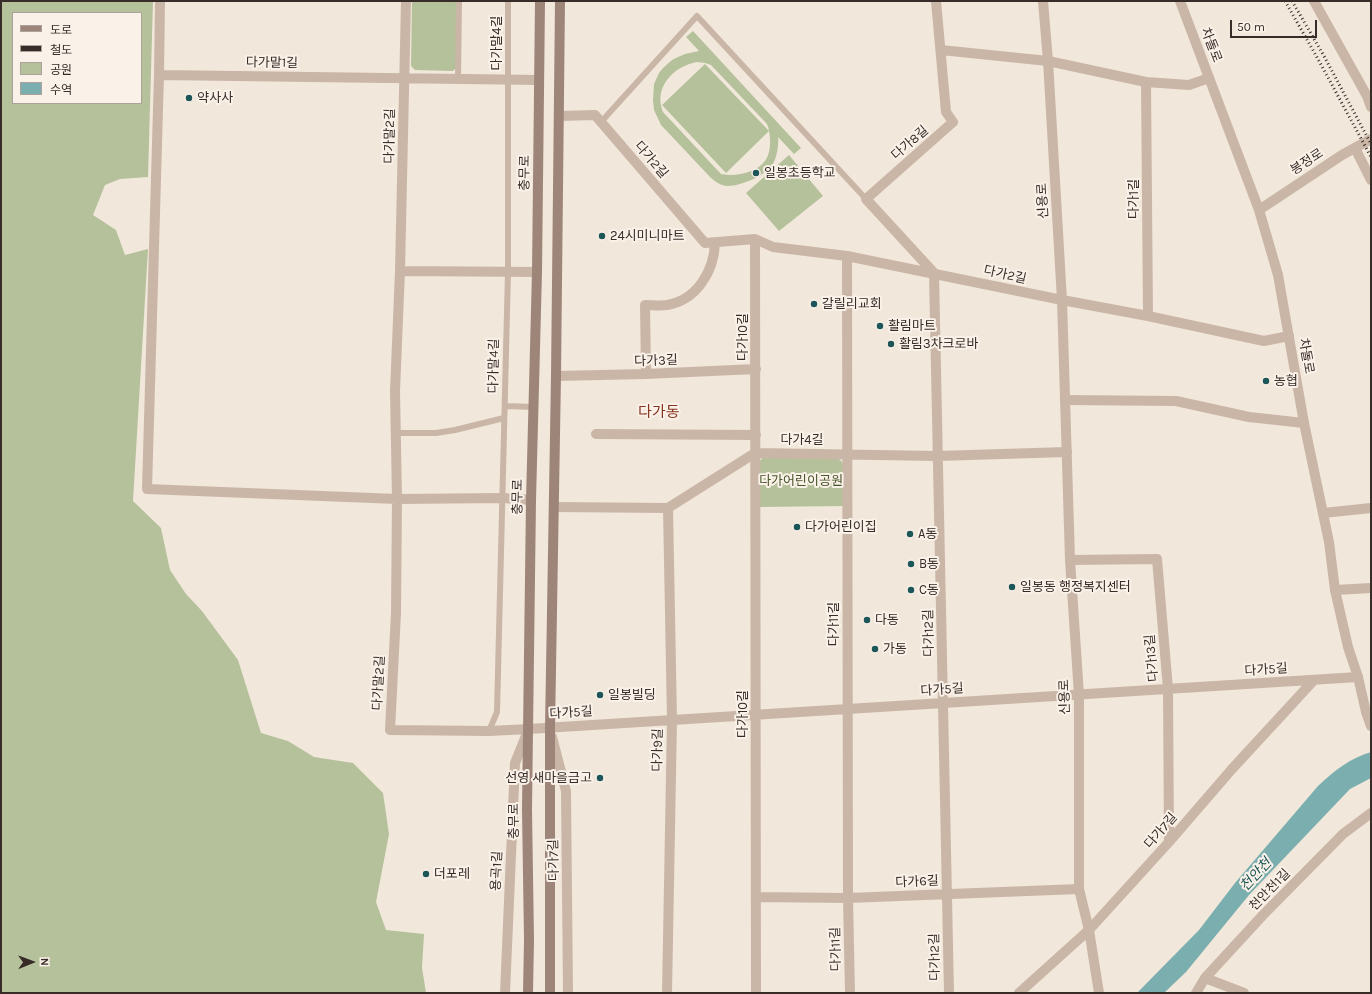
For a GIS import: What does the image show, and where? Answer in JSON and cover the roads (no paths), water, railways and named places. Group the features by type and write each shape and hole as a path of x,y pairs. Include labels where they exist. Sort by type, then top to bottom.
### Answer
{"main road":[{"name":"충무로","path":"528,993 529,940 527,809 531,500 537,272 540,1"},
{"path":"550,993 550,728 560,1"}],"street":[{"path":"160,1 147,489 397,499 503,498 531,500"},
{"name":"다가말2길","path":"406,1 400,271 395,391 397,499 396,613 390,730 489,731 529,729"},
{"name":"다가8길","path":"866,199 953,122 946,112 936,1"},
{"name":"신용로","path":"1043,1 1062,300 1070,560 1078,694 1079,889 1089,930 1099,993"},
{"name":"차돌로","path":"1180,1 1259,210 1278,275 1304,424 1329,542 1335,590 1348,647 1358,677 1371,726"},
{"path":"1314,1 1369,93 1371,107"},
{"path":"941,50 1048,61 1146,82 1190,85 1209,78"},
{"name":"다가말1길","path":"159,75 404,77 539,80"},
{"name":"다가1길","path":"1146,82 1148,316"},
{"name":"다가2길","path":"559,116 595,115 705,243 755,239 773,247 847,256 1148,316 1264,341 1289,336"},
{"name":"봉정로","path":"1259,210 1342,155 1371,139"},
{"path":"1355,148 1371,180"},
{"path":"866,199 934,273"},
{"name":"다가10길","path":"755,239 756,993"},
{"path":"646,374 645,305 667,305 685,299 706,278 714,255 715,243"},
{"name":"다가11길","path":"847,256 846,453 848,898 850,993"},
{"path":"400,271 537,272"},
{"name":"다가12길","path":"934,273 949,993"},
{"name":"다가3길","path":"556,376 756,369"},
{"path":"1065,400 1176,401 1249,417 1304,424"},
{"path":"596,434 756,435"},
{"name":"다가4길","path":"755,453 846,453 937,456 1067,452"},
{"path":"554,507 668,508 755,453"},
{"name":"다가9길","path":"667,993 672,720 668,508"},
{"path":"1323,513 1371,508"},
{"name":"다가13길","path":"1070,560 1157,559 1168,689 1169,842"},
{"path":"1335,590 1371,588"},
{"name":"다가5길","path":"529,729 1358,677"},
{"name":"다가7길","path":"1019,993 1089,930 1169,842 1232,769 1314,680"},
{"name":"다가7길","path":"550,728 566,791 568,993"},
{"name":"용곡1길","path":"505,993 515,762 529,729"},
{"name":"천안천1길","path":"1196,993 1205,978 1263,915 1343,834 1371,813"},
{"name":"다가6길","path":"756,897 848,898 1079,889"},
{"path":"1205,978 1244,993"}],"lane":[{"path":"458,79 459,1"},
{"name":"다가말4길","path":"489,731 497,712 503,498 508,272 508,1"},
{"path":"601,122 697,16 866,199"},
{"path":"505,406 534,407"},
{"path":"396,433 436,433 504,418"}],"water":[{"name":"천안천","path":"1371,752 1371,778 1350,789 1249,895 1186,972 1164,993 1137,993 1199,930 1235,883 1318,786 1343,766 1356,758"}],"railway":[{"path":"1285,1 1371,157"},
{"path":"1292,1 1324,56 1371,144"}],"place":[{"name":"약사사","path":"189,98"},
{"name":"일봉초등학교","path":"756,173"},
{"name":"24시미니마트","path":"602,236"},
{"name":"갈릴리교회","path":"814,304"},
{"name":"활림마트","path":"880,326"},
{"name":"활림3차크로바","path":"891,344"},
{"name":"농협","path":"1266,381"},
{"name":"다가어린이집","path":"797,527"},
{"name":"A동","path":"910,534"},
{"name":"B동","path":"911,564"},
{"name":"일봉동 행정복지센터","path":"1012,587"},
{"name":"C동","path":"911,590"},
{"name":"다동","path":"867,620"},
{"name":"가동","path":"875,649"},
{"name":"일봉빌딩","path":"600,695"},
{"name":"선영 새마을금고","path":"600,778"},
{"name":"더포레","path":"426,874"}],"district":[{"name":"다가동","path":"659,413"}],"park label":[{"name":"다가어린이공원","path":"801,481"}]}
